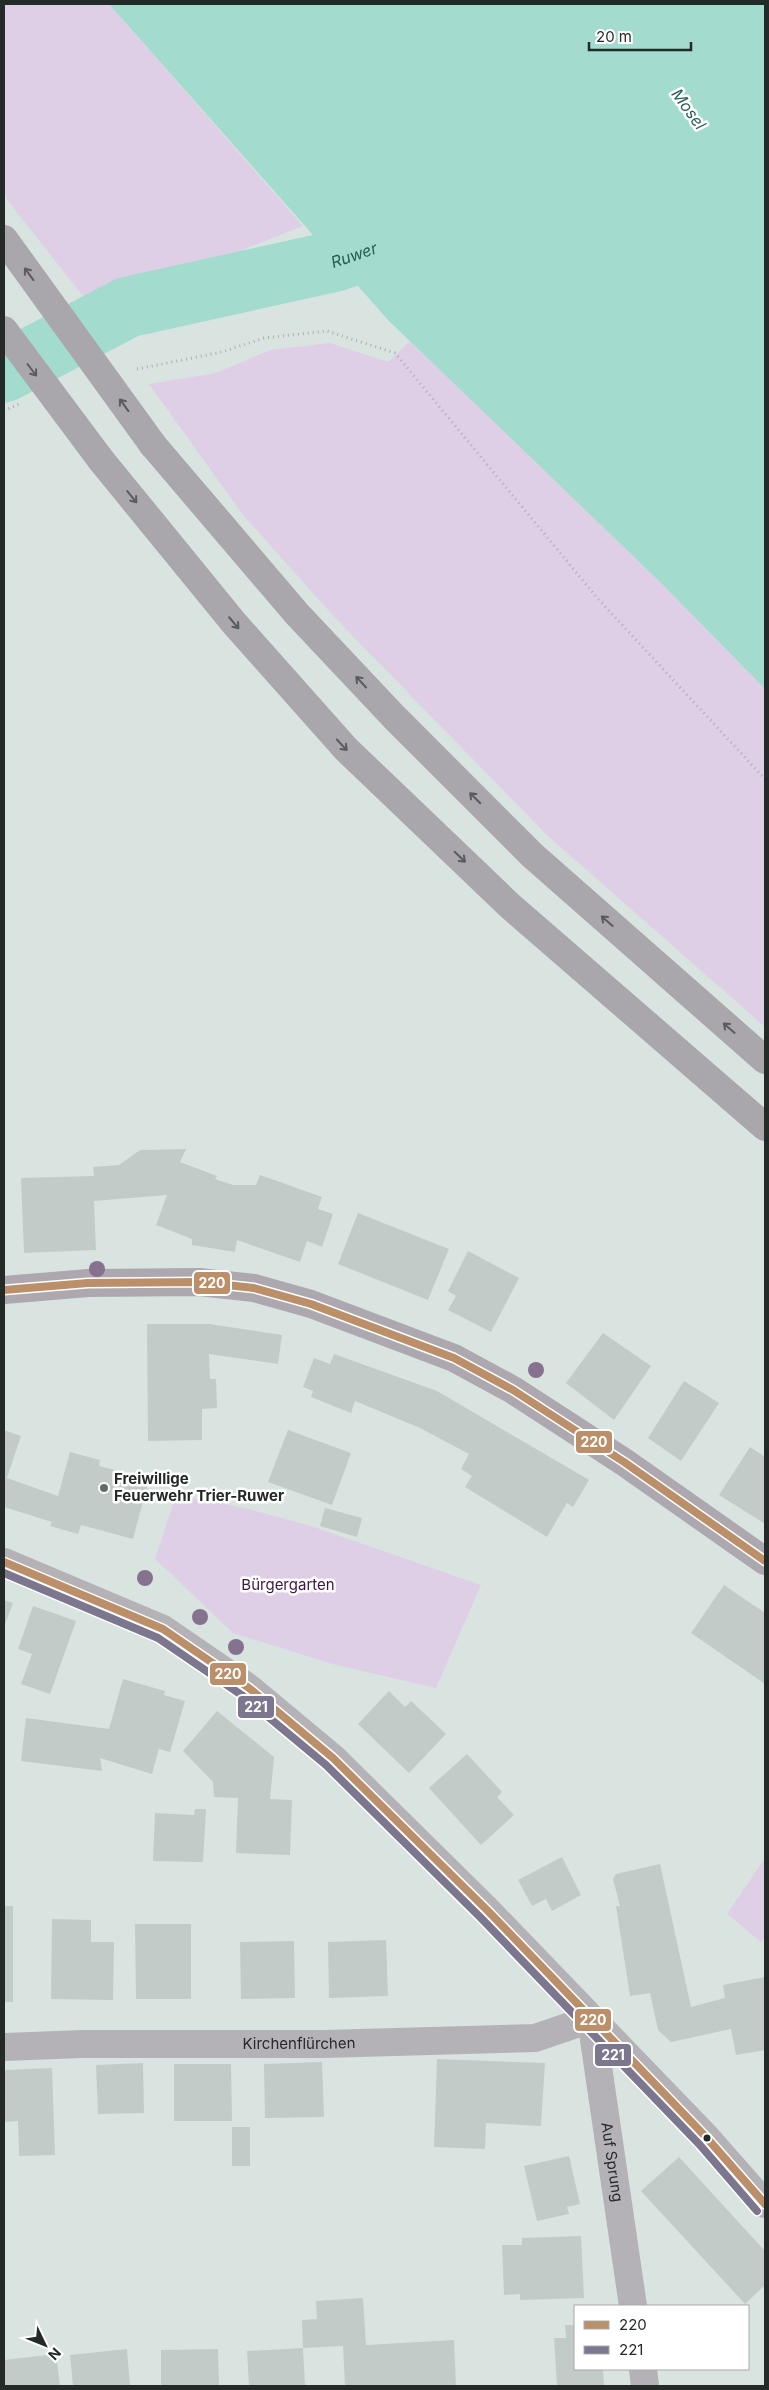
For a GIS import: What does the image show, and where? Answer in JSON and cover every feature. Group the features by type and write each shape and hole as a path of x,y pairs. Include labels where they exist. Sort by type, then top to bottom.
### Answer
{"highway":[{"path":"4,239 153,445 297,614 395,718 532,855 765,1060"},
{"path":"4,330 101,460 234,623 346,749 510,905 765,1127"}],"main road":[{"path":"4,1290 88,1283 199,1282 254,1288 321,1308 454,1358 513,1390 624,1462 765,1561"}],"street":[{"path":"4,1562 163,1629 249,1688 333,1758 480,1903 706,2136 765,2204"},
{"name":"Kirchenflürchen","path":"4,2047 84,2044 324,2044 535,2038 591,2019"},
{"name":"Auf Sprung","path":"591,2019 633,2305"},
{"path":"643,2370 645,2386"}],"path":[{"path":"136,369 222,352 264,338 327,331 395,353 599,600 765,778"},
{"path":"4,411 25,402"}],"green space":[{"path":"4,4 109,4 303,226 93,309 8,201 4,192"},
{"path":"410,341 660,582 765,689 765,1027 548,836 337,620 243,515 149,384 216,373 270,350 330,343 388,362"},
{"name":"Bürgergarten","path":"176,1495 245,1508 311,1526 481,1585 436,1688 332,1664 233,1633 155,1559"},
{"path":"765,1858 765,1937 761,1942 727,1914"}],"water":[{"name":"Mosel","path":"109,4 765,4 765,689 660,582 388,320"}],"building":[{"path":"186,1149 180,1162 217,1176 215,1179 233,1185 256,1185 260,1175 322,1197 318,1209 333,1214 322,1247 307,1241 300,1262 237,1240 235,1252 192,1245 192,1239 156,1225 167,1195 94,1201 96,1250 24,1253 21,1178 94,1176 93,1167 119,1165 140,1150"},
{"path":"358,1213 449,1249 428,1300 338,1264"},
{"path":"468,1251 519,1278 491,1332 448,1310 456,1296 448,1291"},
{"path":"147,1324 209,1324 282,1335 278,1364 209,1354 210,1379 216,1379 217,1408 202,1409 202,1440 148,1441"},
{"path":"603,1333 651,1366 614,1420 566,1383"},
{"path":"334,1354 437,1391 589,1480 573,1507 567,1503 547,1537 465,1487 472,1476 461,1469 469,1454 420,1428 355,1401 351,1413 311,1397 313,1391 303,1387 314,1358 330,1364"},
{"path":"684,1381 719,1403 681,1461 648,1438"},
{"name":"Freiwillige Feuerwehr Trier-Ruwer","path":"4,1430 21,1436 7,1478 58,1496 70,1452 100,1460 99,1466 149,1479 133,1539 81,1525 78,1534 50,1526 52,1522 4,1507"},
{"path":"288,1430 351,1453 332,1505 268,1482"},
{"path":"750,1447 765,1457 765,1524 719,1495"},
{"path":"325,1508 362,1518 357,1537 320,1526"},
{"path":"724,1585 765,1613 765,1684 691,1633"},
{"path":"4,1600 13,1603 4,1627"},
{"path":"33,1606 76,1621 50,1694 21,1684 32,1654 18,1649"},
{"path":"123,1679 165,1691 164,1695 185,1701 170,1752 159,1749 152,1774 100,1758 102,1771 21,1761 26,1718 109,1729"},
{"path":"389,1691 405,1707 411,1701 446,1734 409,1773 358,1724"},
{"path":"217,1711 274,1757 270,1799 292,1800 290,1855 236,1853 238,1798 214,1797 213,1782 183,1751"},
{"path":"467,1754 502,1792 497,1797 514,1815 481,1845 429,1788"},
{"path":"195,1809 206,1809 203,1862 153,1861 155,1813 194,1815"},
{"path":"562,1857 581,1895 552,1911 546,1899 532,1906 518,1880"},
{"path":"660,1864 691,2007 725,1998 723,1985 765,1977 765,2050 736,2055 731,2029 671,2042 658,2030 650,1993 630,1996 616,1906 620,1906 613,1879 616,1874"},
{"path":"4,1906 13,1906 13,2002 4,2002"},
{"path":"52,1919 91,1920 91,1942 114,1942 113,2000 51,1999"},
{"path":"135,1924 191,1924 191,1999 136,1999"},
{"path":"386,1940 388,1996 329,1998 328,1942"},
{"path":"294,1941 295,1998 241,1999 240,1942"},
{"path":"437,2059 545,2063 541,2126 486,2123 485,2149 434,2147"},
{"path":"322,2062 324,2117 265,2118 264,2064"},
{"path":"143,2063 144,2113 98,2114 96,2065"},
{"path":"174,2064 231,2064 232,2121 174,2121"},
{"path":"52,2068 55,2155 19,2156 18,2121 4,2122 4,2070"},
{"path":"232,2127 250,2127 250,2166 232,2166"},
{"path":"569,2156 580,2204 567,2207 569,2214 537,2221 524,2166"},
{"path":"679,2157 765,2251 765,2285 745,2304 641,2191"},
{"path":"581,2236 584,2298 520,2300 520,2294 504,2295 502,2245 522,2245 522,2238"},
{"path":"363,2298 366,2345 454,2340 456,2386 345,2386 343,2346 303,2348 302,2320 317,2319 316,2301"},
{"path":"565,2325 574,2325 574,2370 603,2370 604,2386 557,2386 554,2338 566,2338"},
{"path":"303,2348 305,2386 249,2386 247,2351"},
{"path":"127,2349 130,2386 73,2386 70,2355"},
{"path":"218,2349 219,2386 161,2386 161,2350"},
{"path":"56,2354 60,2386 4,2386 4,2360"}],"waterway":[{"name":"Ruwer","path":"4,372 128,307 336,261 415,234"}],"transit line":[{"name":"220","path":"4,1290 88,1283 199,1282 254,1288 311,1304 454,1358 513,1390 624,1462 765,1561"},
{"name":"220","path":"4,1562 163,1629 249,1688 333,1758 487,1910 706,2137 765,2204"},
{"name":"221","path":"4,1573 158,1638 243,1696 326,1765 480,1917 699,2144 757,2211"}],"place":[{"name":"Freiwillige Feuerwehr Trier-Ruwer","path":"104,1488"}]}
